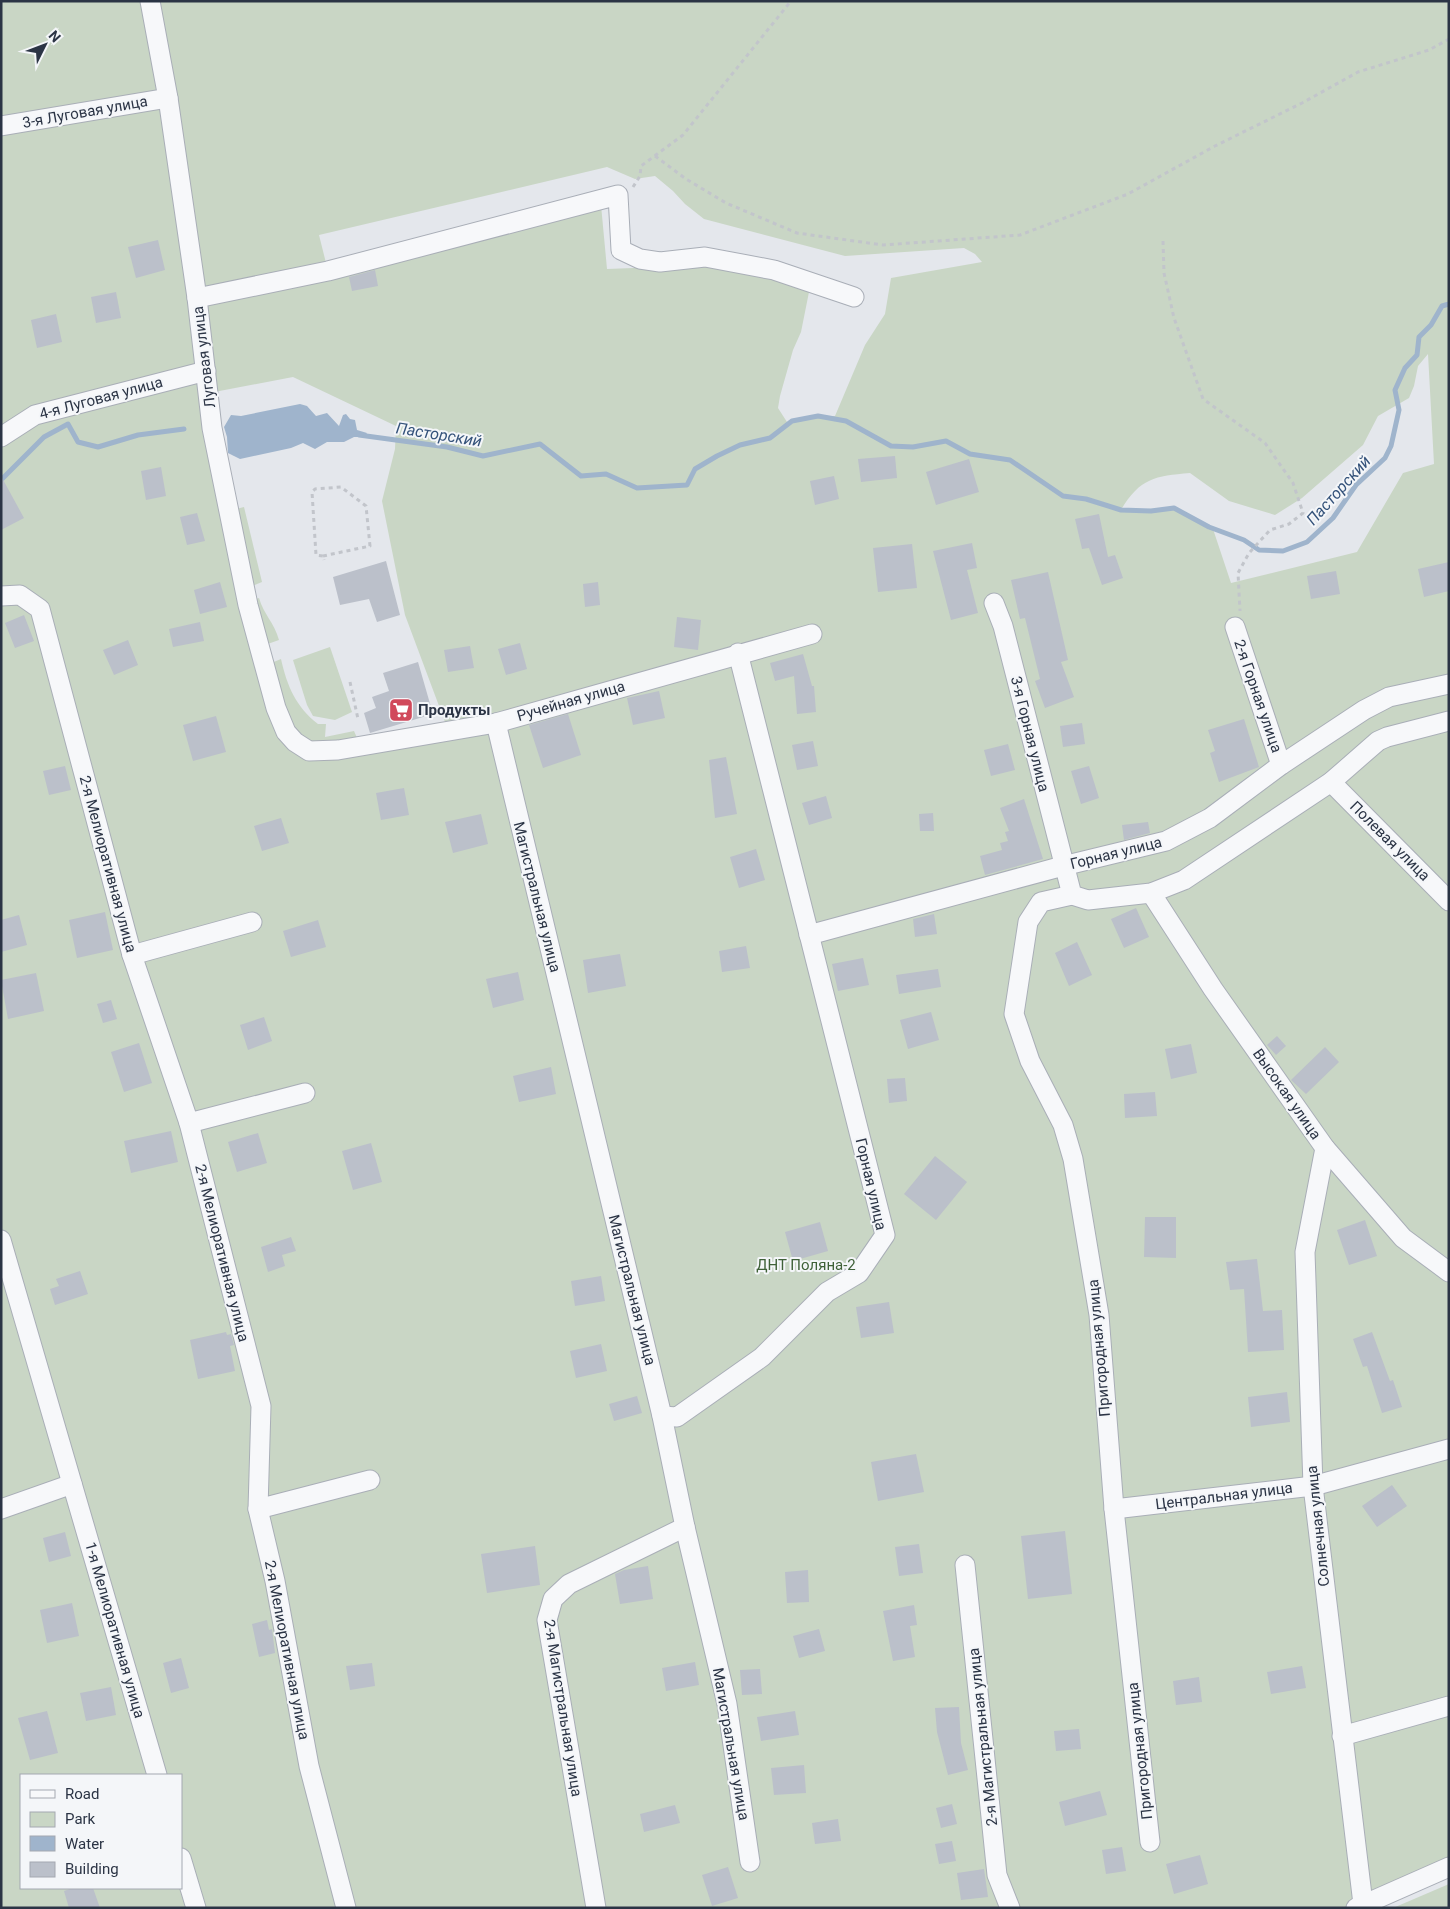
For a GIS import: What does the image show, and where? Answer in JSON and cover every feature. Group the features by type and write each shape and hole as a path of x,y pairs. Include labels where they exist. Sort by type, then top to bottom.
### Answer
{"street":[{"name":"Луговая улица","path":"150,1 168,98 198,298 212,428 246,594 276,708"},
{"name":"3-я Луговая улица","path":"1,126 168,98"},
{"path":"198,298 328,271 618,195 621,250 640,259 660,262 706,257 774,270 854,297"},
{"name":"4-я Луговая улица","path":"1,437 35,415 206,371"},
{"name":"2-я Мелиоративная улица","path":"1,596 20,595 40,608 132,955 189,1124 261,1406 258,1509 275,1581 309,1766 346,1908"},
{"name":"3-я Горная улица","path":"994,602 1003,626 1063,866 1072,895"},
{"name":"2-я Горная улица","path":"1235,627 1281,765"},
{"name":"Ручейная улица","path":"276,708 286,732 295,742 309,752 338,750 496,723 738,653 812,634"},
{"name":"Горная улица","path":"662,1416 677,1417 762,1357 827,1292 859,1273 885,1235 738,653"},
{"name":"Горная улица","path":"809,935 1063,866 1166,841 1210,818 1281,765 1364,710 1389,697 1449,684"},
{"path":"1072,895 1088,900 1151,893 1184,880 1331,782 1378,741 1387,736 1449,721"},
{"name":"Магистральная улица","path":"496,723 662,1416 685,1527 727,1704 750,1862"},
{"name":"Полевая улица","path":"1331,782 1449,901"},
{"name":"Высокая улица","path":"1151,893 1213,989 1325,1148 1403,1238 1449,1272"},
{"name":"Пригородная улица","path":"1072,895 1041,902 1028,922 1014,1014 1030,1061 1063,1125 1073,1159 1099,1315 1114,1509 1150,1842"},
{"path":"132,955 252,922"},
{"path":"189,1124 305,1093"},
{"name":"Солнечная улица","path":"1325,1148 1305,1252 1313,1486 1342,1736 1359,1906"},
{"name":"1-я Мелиоративная улица","path":"1,1240 157,1774"},
{"name":"Центральная улица","path":"1114,1509 1313,1486 1449,1449"},
{"path":"258,1509 370,1480"},
{"path":"1,1509 72,1484"},
{"name":"2-я Магистральная улица","path":"596,1908 547,1620 553,1599 569,1584 685,1527"},
{"name":"2-я Магистральная улица","path":"965,1565 998,1874 1010,1908"},
{"path":"1342,1736 1449,1706"},
{"path":"182,1861 196,1908"},
{"path":"1359,1906 1449,1868"}],"path":[{"path":"618,195 631,192 640,176 641,166 683,135 791,1"},
{"path":"655,156 686,179 726,203 798,232 883,245 1020,235 1128,194 1215,146 1302,103 1358,72 1430,50 1449,39"},
{"path":"1163,241 1164,273 1174,318 1203,399 1265,444 1293,483 1303,513 1289,524 1270,530 1249,554 1238,573 1241,618 1235,627"},
{"path":"341,487 366,506 370,546 324,558 316,555 312,492 315,489 341,487"},
{"path":"350,682 358,718"}],"green space":[{"name":"ДНТ Поляна-2","path":"1,1 1449,1 1449,1867 1358,1908 1,1908","holes":["607,167 635,179 655,176 704,219 845,256 964,248 975,254 982,262 891,278 885,314 865,345 835,416 818,416 787,422 778,408 780,396 793,350 801,332 810,287 712,265 607,269 601,205 328,271 319,235","1428,354 1434,464 1403,473 1357,552 1231,583 1213,529 1174,508 1121,510 1128,499 1142,485 1158,478 1190,473 1229,501 1275,515 1302,498 1363,445 1378,416 1409,398 1414,386 1418,366","293,377 396,426 395,449 382,501 405,615 448,730 361,747 354,731 325,737 326,724 318,724 298,703 286,678 281,659 264,666 259,647 279,640 259,598 246,602 243,590 262,582 244,507 228,511 209,393"]},
{"path":"330,647 352,712 335,720 313,716 307,705 293,660"},
{"path":"1449,1884 1449,1908 1393,1908"}],"water":[{"path":"300,404 307,406 316,416 327,413 339,426 343,415 346,414 350,419 355,420 357,430 367,433 364,437 354,437 344,442 327,442 315,449 303,443 291,448 240,459 228,453 224,427 231,415 241,416"}],"building":[{"path":"158,240 165,270 136,278 128,247"},
{"path":"375,270 378,286 352,291 349,277"},
{"path":"116,292 121,318 96,323 91,297"},
{"path":"56,314 62,342 37,348 31,320"},
{"path":"895,456 897,478 861,482 858,459"},
{"path":"969,459 979,492 936,505 926,472"},
{"path":"161,467 166,496 146,500 141,471"},
{"path":"1,476 24,518 1,530"},
{"path":"834,476 839,499 815,505 810,481"},
{"path":"197,513 205,541 187,545 180,517"},
{"path":"1099,514 1108,557 1115,555 1123,578 1102,585 1089,548 1082,549 1075,519"},
{"path":"972,543 977,568 967,570 978,613 951,620 933,551"},
{"path":"912,544 917,588 878,592 873,548"},
{"path":"386,561 400,615 377,622 369,599 340,605 333,577"},
{"path":"1449,562 1449,591 1424,597 1418,569"},
{"path":"1336,571 1340,594 1311,599 1307,576"},
{"path":"1048,572 1068,660 1061,662 1074,697 1045,708 1035,681 1040,679 1025,618 1020,619 1011,580"},
{"path":"220,582 227,607 200,614 194,590"},
{"path":"598,582 600,605 585,607 583,584"},
{"path":"24,615 34,641 15,648 5,623"},
{"path":"677,617 701,620 698,650 674,647"},
{"path":"200,622 204,641 173,647 169,629"},
{"path":"128,640 138,665 114,675 103,650"},
{"path":"520,643 527,669 506,675 498,649"},
{"path":"470,646 474,668 448,672 444,650"},
{"path":"803,654 812,686 814,686 816,712 797,714 794,676 775,681 770,663"},
{"name":"Продукты","path":"418,662 433,714 370,733 364,713 376,708 372,697 389,691 383,673"},
{"path":"659,691 665,718 633,725 627,698"},
{"path":"568,714 581,755 543,768 529,725"},
{"path":"216,716 226,752 193,761 183,725"},
{"path":"1244,719 1259,767 1219,782 1210,753 1215,751 1208,730"},
{"path":"1082,723 1085,744 1063,747 1060,726"},
{"path":"813,741 818,766 797,770 792,745"},
{"path":"1008,744 1015,770 991,776 984,750"},
{"path":"726,757 737,814 715,818 709,760"},
{"path":"65,766 71,790 49,795 43,771"},
{"path":"1089,766 1099,798 1081,804 1071,771"},
{"path":"404,788 409,815 381,820 376,793"},
{"path":"826,796 832,818 809,825 802,803"},
{"path":"1024,799 1043,859 985,875 980,856 1002,850 1000,843 1008,841 1005,832 1009,831 1000,808"},
{"path":"933,813 934,831 920,831 919,814"},
{"path":"481,814 488,844 453,853 445,822"},
{"path":"281,818 289,843 262,851 254,826"},
{"path":"1148,822 1150,833 1124,840 1122,825"},
{"path":"756,849 765,880 739,888 730,857"},
{"path":"1136,908 1149,937 1124,948 1111,919"},
{"path":"105,912 113,950 77,958 69,920"},
{"path":"934,914 937,934 915,937 913,919"},
{"path":"19,915 27,945 1,952 1,920"},
{"path":"318,920 326,947 291,957 283,931"},
{"path":"1077,942 1092,975 1069,986 1055,953"},
{"path":"746,946 750,968 722,972 719,951"},
{"path":"620,954 626,986 588,993 583,960"},
{"path":"863,958 869,985 838,991 832,964"},
{"path":"938,969 941,987 899,994 896,975"},
{"path":"518,972 524,1000 493,1008 486,979"},
{"path":"36,973 44,1011 8,1019 1,980"},
{"path":"111,1000 117,1019 103,1023 97,1004"},
{"path":"931,1012 939,1040 908,1049 900,1020"},
{"path":"264,1017 272,1041 248,1050 240,1025"},
{"path":"1277,1036 1286,1046 1276,1055 1267,1045"},
{"path":"139,1043 152,1083 124,1092 111,1052"},
{"path":"1191,1044 1197,1073 1171,1079 1165,1049"},
{"path":"1325,1047 1339,1062 1306,1094 1291,1080"},
{"path":"551,1067 556,1094 519,1102 513,1076"},
{"path":"905,1078 907,1101 889,1103 887,1079"},
{"path":"1155,1092 1157,1116 1125,1118 1124,1094"},
{"path":"171,1131 178,1162 131,1173 124,1141"},
{"path":"258,1133 267,1163 237,1172 228,1142"},
{"path":"371,1143 382,1182 353,1190 342,1151"},
{"path":"935,1156 967,1182 936,1220 904,1194"},
{"path":"1145,1217 1176,1217 1176,1258 1144,1257"},
{"path":"1365,1220 1377,1256 1349,1265 1337,1230"},
{"path":"820,1222 828,1251 793,1261 785,1232"},
{"path":"291,1237 296,1251 282,1255 285,1266 268,1272 261,1247"},
{"path":"1257,1259 1263,1311 1282,1310 1284,1350 1248,1352 1244,1289 1230,1290 1226,1262"},
{"path":"80,1271 88,1294 55,1305 50,1289 59,1286 56,1279"},
{"path":"601,1276 605,1301 575,1306 571,1281"},
{"path":"889,1302 894,1333 861,1338 856,1307"},
{"path":"226,1332 227,1335 231,1334 234,1345 230,1346 235,1371 198,1379 190,1340"},
{"path":"1372,1332 1390,1381 1393,1380 1402,1407 1382,1413 1367,1366 1363,1367 1353,1339"},
{"path":"601,1344 607,1371 576,1378 570,1351"},
{"path":"1287,1392 1290,1422 1251,1427 1248,1397"},
{"path":"637,1396 642,1413 614,1421 609,1404"},
{"path":"916,1454 924,1492 878,1501 871,1462"},
{"path":"1392,1485 1407,1506 1377,1527 1362,1506"},
{"path":"1065,1531 1072,1594 1028,1599 1021,1536"},
{"path":"65,1532 71,1556 49,1562 43,1538"},
{"path":"919,1544 923,1573 899,1576 895,1547"},
{"path":"535,1546 540,1585 487,1593 481,1554"},
{"path":"648,1566 653,1599 620,1604 615,1574 624,1570"},
{"path":"808,1570 809,1602 787,1603 785,1572"},
{"path":"72,1603 79,1636 47,1643 40,1610"},
{"path":"914,1605 917,1625 910,1626 915,1657 893,1661 883,1611"},
{"path":"267,1620 269,1630 272,1629 275,1653 259,1657 252,1624"},
{"path":"819,1629 825,1651 799,1658 793,1636"},
{"path":"181,1658 189,1688 171,1693 163,1663"},
{"path":"695,1662 699,1685 666,1691 662,1668"},
{"path":"372,1663 375,1686 350,1690 346,1666"},
{"path":"1302,1666 1306,1688 1271,1694 1267,1672"},
{"path":"760,1669 762,1694 742,1695 740,1670"},
{"path":"1199,1677 1202,1702 1176,1705 1173,1681"},
{"path":"111,1687 116,1715 86,1721 80,1693"},
{"path":"959,1707 961,1743 968,1770 948,1775 937,1732 935,1708"},
{"path":"47,1711 58,1753 30,1760 18,1718"},
{"path":"795,1711 799,1735 761,1741 757,1717"},
{"path":"1079,1729 1081,1749 1056,1751 1054,1731"},
{"path":"804,1765 806,1793 774,1795 771,1768"},
{"path":"1100,1791 1107,1815 1065,1826 1059,1802"},
{"path":"952,1804 957,1824 941,1828 936,1808"},
{"path":"675,1805 680,1823 644,1832 640,1814"},
{"path":"838,1819 841,1841 815,1844 812,1823"},
{"path":"952,1841 956,1861 939,1864 935,1844"},
{"path":"1122,1847 1126,1871 1106,1874 1102,1850"},
{"path":"1200,1855 1208,1884 1174,1894 1166,1864"},
{"path":"728,1867 738,1898 712,1906 702,1875"},
{"path":"984,1869 988,1897 961,1900 957,1873"},
{"path":"70,1889 93,1889 100,1908 69,1908 64,1891"}],"waterway":[{"name":"Пасторский","path":"359,435 447,447 483,456 540,444 581,476 606,474 637,488 687,485 695,469 717,456 740,445 770,438 792,421 818,416 846,421 891,446 913,447 946,441 970,454 1010,460 1063,496 1086,499 1121,510 1151,511 1174,508 1209,527 1244,540 1259,550 1283,551 1307,542 1333,518 1356,485 1385,458 1391,446 1399,410 1395,390 1405,368 1417,355 1419,337 1431,325 1442,306 1449,304"},
{"name":"Пасторский","path":"1,480 44,437 68,424 78,442 98,447 138,435 184,429"}],"place":[{"name":"Продукты","path":"401,710"}]}
